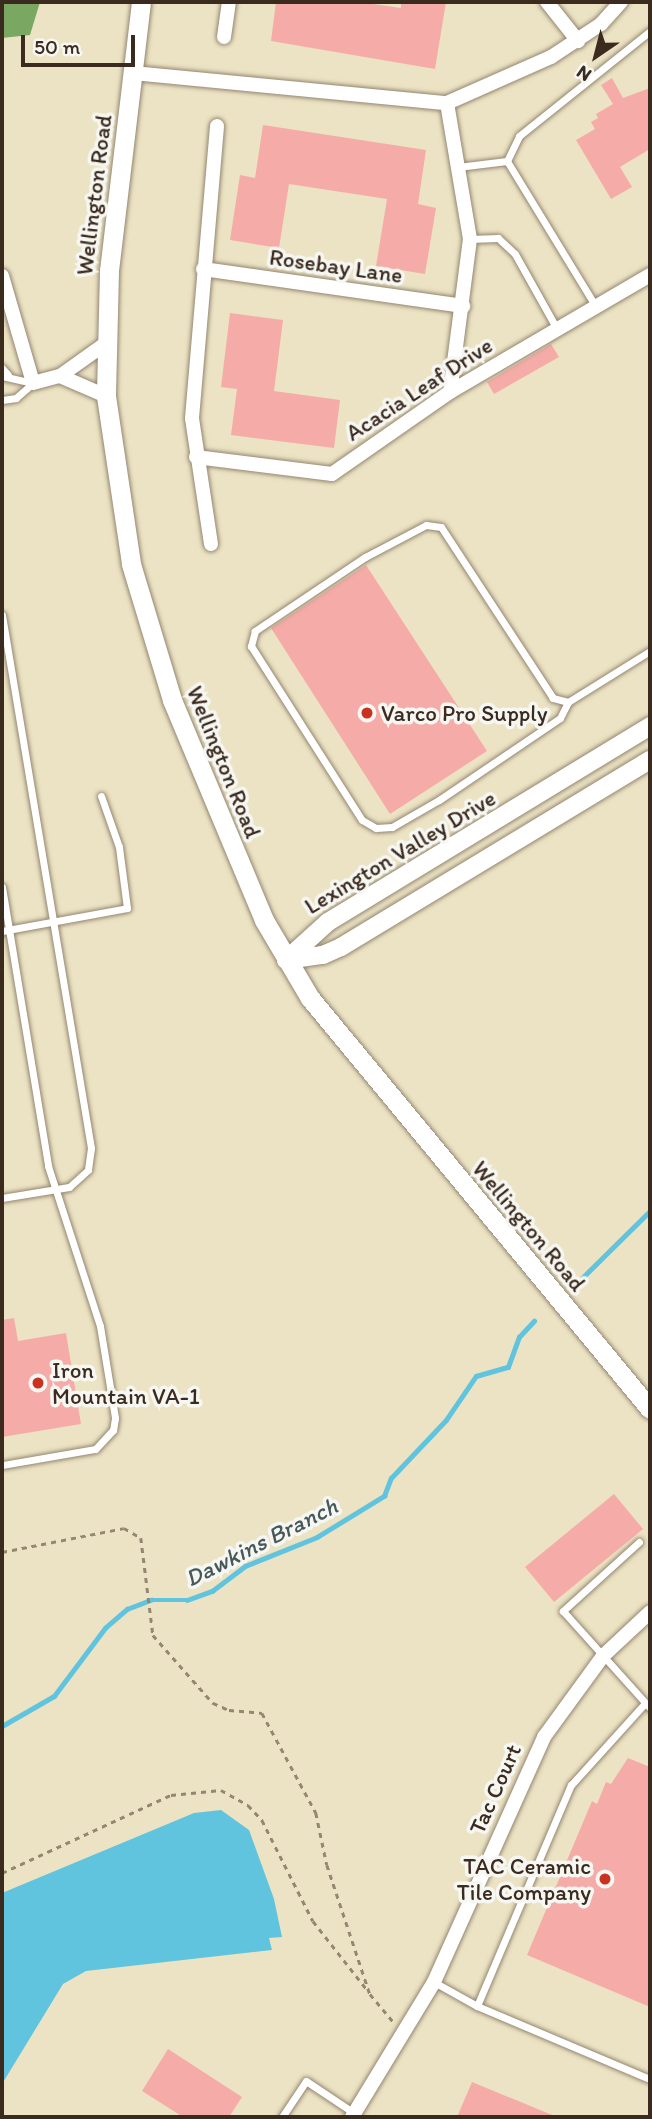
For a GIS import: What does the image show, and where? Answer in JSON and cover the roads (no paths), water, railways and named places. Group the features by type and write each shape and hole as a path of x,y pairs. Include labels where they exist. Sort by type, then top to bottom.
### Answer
{"main road":[{"name":"Wellington Road","path":"141,2 105,344 106,396 116,486 147,627 201,773 259,909 286,960 340,1039 650,1409"}],"street":[{"path":"224,37 229,2"},
{"path":"547,2 578,41"},
{"path":"133,73 447,103 578,41 621,2"},
{"path":"447,103 470,239 450,392"},
{"path":"211,544 196,457 193,394 217,125"},
{"name":"Rosebay Lane","path":"203,269 463,306"},
{"name":"Acacia Leaf Drive","path":"196,457 332,474 450,392 650,275"},
{"path":"2,276 33,383 60,376 105,344"},
{"path":"60,376 106,396"},
{"name":"Lexington Valley Drive","path":"286,960 328,922 650,726"},
{"path":"286,960 314,957 341,947 650,760"},
{"name":"Tac Court","path":"353,2116 434,1982 527,1769 570,1698 603,1656 650,1612"}],"lane":[{"path":"507,161 519,136 539,117 650,31"},
{"path":"458,167 507,161"},
{"path":"507,161 596,307"},
{"path":"470,239 498,238 515,254 557,329"},
{"path":"2,368 5,376 33,383"},
{"path":"2,400 16,398 33,383"},
{"path":"568,702 553,698 441,527 426,525 365,557 255,631 251,646 362,820 376,828 392,827 439,800 560,718 568,702 650,652"},
{"path":"2,615 4,645 91,1148 82,1179 53,1189 2,1198"},
{"path":"5,930 127,908 119,847 101,796"},
{"path":"2,887 5,930 53,1189 100,1326 113,1430 95,1449 2,1465"},
{"path":"477,2006 571,1785 648,1706 563,1611 639,1542"},
{"path":"434,1982 477,2006 650,2079"},
{"path":"282,2117 306,2081 353,2116"}],"water":[{"path":"221,1810 249,1830 274,1899 282,1937 269,1938 272,1950 86,1971 63,1984 2,2084 2,1893 194,1813"}],"waterway":[{"name":"Dawkins Branch","path":"582,1278 650,1211"},
{"name":"Dawkins Branch","path":"2,1726 54,1696 105,1628 127,1609 151,1600 187,1600 212,1591 245,1566 317,1537 384,1496 391,1478 446,1420 476,1376 508,1367 519,1337 534,1321"}],"place":[{"name":"Varco Pro Supply","path":"367,713"},
{"name":"Iron Mountain VA-1","path":"38,1383"},
{"name":"TAC Ceramic Tile Company","path":"605,1879"}]}
